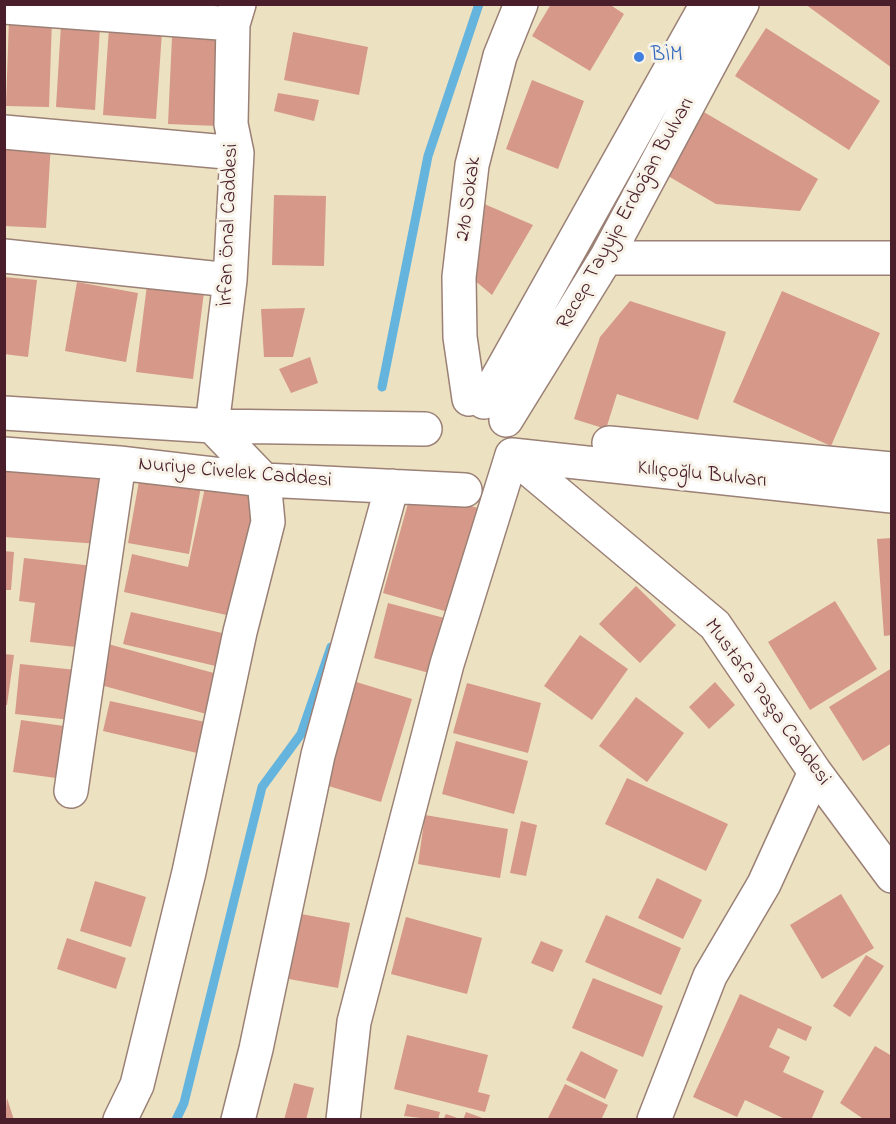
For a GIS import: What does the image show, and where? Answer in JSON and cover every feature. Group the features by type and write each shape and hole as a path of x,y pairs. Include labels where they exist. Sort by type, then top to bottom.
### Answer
{"street":[{"name":"210 Sokak","path":"497,422 460,337 459,277 472,165 500,56 521,4"},
{"name":"Recep Tayyip Erdoğan Bulvarı","path":"497,422 707,4"},
{"name":"Recep Tayyip Erdoğan Bulvarı","path":"497,422 606,258 742,4"},
{"path":"4,7 236,11"},
{"name":"İrfan Önal Caddesi","path":"212,426 230,280 237,153 231,124 236,11"},
{"path":"4,132 237,153"},
{"path":"4,256 230,280"},
{"path":"606,258 891,258"},
{"path":"343,1119 354,1022 447,664 497,422 453,401 440,409 425,429 422,444 425,460 433,473 447,485 465,490"},
{"name":"Nuriye Civelek Caddesi","path":"4,413 212,426 425,429"},
{"name":"Kılıçoğlu Bulvarı","path":"497,422 891,468"},
{"name":"Kılıçoğlu Bulvarı","path":"497,422 891,496"},
{"name":"Nuriye Civelek Caddesi","path":"4,454 119,463 264,480 465,490 481,488 495,481 506,470 497,422"},
{"name":"Mustafa Paşa Caddesi","path":"497,422 715,625 815,772 891,876"},
{"path":"120,1119 137,1085 189,872 240,632 268,522 264,480 212,426"},
{"path":"71,791 119,463"},
{"path":"238,1119 256,1049 318,755 392,486"},
{"path":"654,1119 710,976 764,884 815,772"}],"building":[{"path":"551,4 609,4 624,14 590,71 532,36"},
{"path":"805,4 892,4 892,68"},
{"path":"9,18 52,19 49,107 6,106"},
{"path":"61,25 100,27 95,110 56,107"},
{"path":"109,28 162,32 156,119 103,115"},
{"path":"766,28 880,101 849,150 735,76"},
{"path":"293,32 368,47 359,95 284,80"},
{"path":"172,37 220,39 218,126 168,124"},
{"path":"532,80 584,101 558,169 506,149"},
{"path":"278,93 319,100 314,121 274,111"},
{"path":"697,108 818,179 800,211 716,204 668,176"},
{"path":"4,139 51,142 46,228 4,226"},
{"path":"274,195 326,196 324,266 272,265"},
{"path":"482,203 533,225 492,295 473,279"},
{"path":"4,277 37,280 28,357 4,354"},
{"path":"77,282 138,293 126,362 65,351"},
{"path":"147,285 204,292 193,379 136,372"},
{"path":"782,291 880,333 831,446 733,402"},
{"path":"630,301 726,332 698,420 617,394 606,429 574,419 600,337"},
{"path":"305,308 293,357 264,357 261,309"},
{"path":"310,357 318,383 291,393 279,369"},
{"path":"4,470 104,478 99,544 4,537"},
{"path":"141,470 202,481 189,554 128,543"},
{"path":"206,483 258,494 231,616 124,592 132,554 188,567"},
{"path":"412,489 478,508 448,612 383,593"},
{"path":"892,538 892,635 884,636 877,539"},
{"path":"4,551 14,552 11,590 4,590"},
{"path":"24,558 93,566 85,648 30,642 35,603 19,601"},
{"path":"636,586 676,625 640,663 599,624"},
{"path":"835,601 877,669 810,710 768,642"},
{"path":"388,603 448,619 433,674 374,658"},
{"path":"131,612 235,636 228,669 123,644"},
{"path":"580,635 628,669 592,720 544,686"},
{"path":"108,644 221,675 210,715 97,684"},
{"path":"4,654 14,655 7,705 4,705"},
{"path":"20,664 76,670 71,720 15,714"},
{"path":"892,668 892,743 863,761 829,707"},
{"path":"353,681 412,699 381,802 322,784"},
{"path":"715,682 735,705 709,729 689,707"},
{"path":"467,683 541,703 528,753 453,733"},
{"path":"636,697 684,733 647,782 599,746"},
{"path":"110,701 205,722 197,753 103,731"},
{"path":"21,720 71,727 63,779 13,772"},
{"path":"456,741 528,761 514,814 442,794"},
{"path":"627,778 728,824 706,871 605,824"},
{"path":"425,815 508,829 500,878 418,864"},
{"path":"521,821 537,825 526,876 510,873"},
{"path":"657,878 702,900 683,939 638,918"},
{"path":"95,881 146,897 131,947 80,931"},
{"path":"841,894 874,948 822,979 790,925"},
{"path":"301,914 350,923 338,988 289,979"},
{"path":"606,915 681,948 661,995 585,962"},
{"path":"406,917 482,938 467,994 391,974"},
{"path":"67,938 126,958 116,989 57,969"},
{"path":"541,941 563,950 553,972 531,963"},
{"path":"866,955 884,966 850,1017 833,1006"},
{"path":"593,978 663,1006 643,1057 572,1028"},
{"path":"740,994 812,1027 806,1041 778,1028 769,1047 790,1057 783,1072 824,1091 811,1120 787,1120 745,1100 737,1117 693,1097"},
{"path":"407,1035 488,1055 478,1092 490,1095 485,1112 394,1089"},
{"path":"875,1046 892,1056 892,1120 865,1120 840,1103"},
{"path":"581,1051 618,1070 605,1099 566,1080"},
{"path":"294,1083 314,1088 306,1120 284,1120"},
{"path":"565,1084 608,1105 601,1120 547,1120"},
{"path":"7,1098 14,1120 5,1120"},
{"path":"407,1104 440,1112 438,1120 404,1116"},
{"path":"466,1112 485,1119 485,1120 463,1120"},
{"path":"446,1114 460,1119 460,1120 443,1120"}],"waterway":[{"path":"382,387 428,156 479,4"},
{"path":"176,1120 184,1103 262,787 301,734 331,647"}],"place":[{"name":"BİM","path":"639,57"}]}
